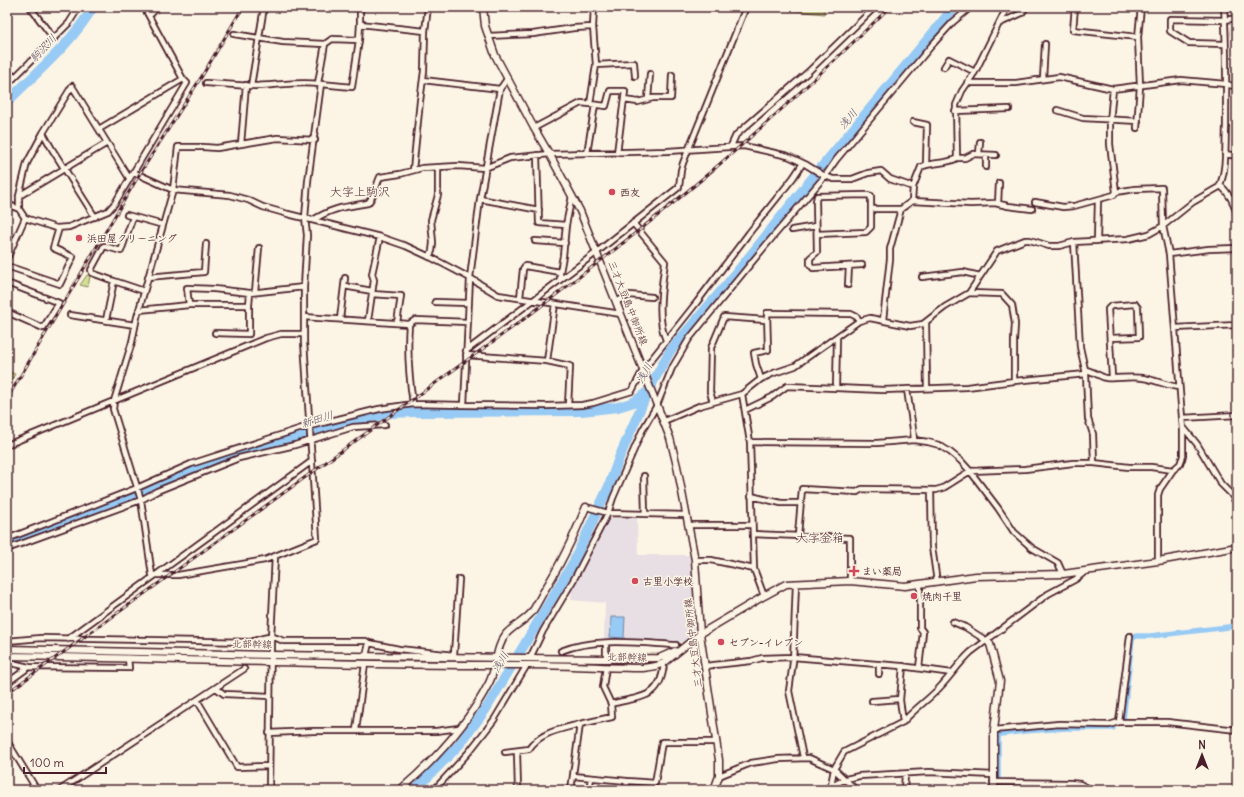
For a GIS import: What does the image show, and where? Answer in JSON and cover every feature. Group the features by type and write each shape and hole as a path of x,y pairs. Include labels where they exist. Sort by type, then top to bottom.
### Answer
{"street":[{"path":"30,7 54,39"},
{"path":"7,85 69,23 79,7"},
{"path":"129,178 72,86 43,133 28,163 19,196 20,209 24,218 59,228 69,227 95,217 108,211 115,203 187,83 144,7"},
{"path":"149,16 158,7"},
{"path":"241,144 249,86 264,7"},
{"path":"206,83 271,86 295,82 352,87 359,40 360,7"},
{"path":"413,170 423,80 428,7"},
{"name":"三才大豆島中御所線","path":"483,7 485,26 495,55 572,196 597,252 670,438 678,466 695,560 700,634 719,760 719,776 715,789"},
{"path":"587,153 596,65 593,27 594,7"},
{"path":"466,353 679,187 681,170 746,7"},
{"path":"731,146 736,135 808,72 875,7"},
{"path":"529,658 574,579 613,498 642,431 672,368 689,339 932,45 953,22 971,7"},
{"path":"958,158 955,111 956,105 967,83 975,72 1007,7"},
{"path":"1000,23 1022,12 1026,7"},
{"path":"1074,7 1073,30 1138,37"},
{"path":"1137,128 1140,86 1138,37 1141,7"},
{"path":"664,421 713,402 742,394 761,379 795,366 859,321 870,318 910,326 923,324 945,306 969,293 997,251 1025,240 1030,240 1049,246 1059,246 1074,242 1128,239 1149,234 1163,226 1187,206 1208,195 1219,187 1223,175 1225,154 1226,84 1224,7"},
{"path":"1225,44 1189,43 1170,31 1170,19 1225,20 1237,18"},
{"path":"360,24 426,31"},
{"path":"488,36 533,34 574,28 593,27"},
{"path":"234,34 291,42 325,44 332,39 359,40"},
{"path":"315,140 277,138 217,148 178,147 173,190 144,291 132,342 114,400 113,409 141,499 152,575 178,575 275,556 317,539 304,334 304,287 307,235 305,218 308,181 313,142 315,140 325,44"},
{"path":"1043,79 1045,44"},
{"path":"944,67 949,59 975,72"},
{"path":"596,65 634,63 635,76"},
{"path":"7,69 14,78"},
{"path":"648,99 650,74"},
{"path":"624,100 638,102 648,99 671,98 672,75"},
{"path":"967,83 1016,83 1059,77 1113,89 1181,80 1226,84 1237,87"},
{"path":"464,404 470,278 480,199 500,89 507,78"},
{"path":"99,130 184,79"},
{"path":"423,80 500,89"},
{"path":"1113,89 1110,120 1110,144 1116,192"},
{"path":"534,128 581,103 606,106 610,91 625,91 617,153"},
{"path":"955,111 1009,109"},
{"path":"1056,110 1083,118 1138,121"},
{"path":"913,122 927,125 926,165"},
{"path":"43,133 95,217"},
{"path":"979,154 980,142"},
{"path":"19,196 65,170 107,143"},
{"path":"313,220 324,213 339,208 368,203 374,196 380,176 400,174 422,168 458,166 485,168 510,158 550,154 617,153 744,146 788,156 804,163 824,176 833,179 852,179 868,173 881,172 890,179 913,187"},
{"path":"912,202 913,187 921,167 952,162 958,158 965,158 974,154 996,155"},
{"path":"1225,154 1237,156"},
{"path":"537,155 540,223 566,225"},
{"path":"986,155 986,167"},
{"path":"7,539 138,490 191,464 309,428 379,409 413,404 546,406 582,405 632,391 643,370 804,163"},
{"path":"429,257 432,251 433,243 431,220 438,195 438,168"},
{"path":"133,172 173,190 230,195 248,200 263,207 406,246 470,278 498,295 622,314"},
{"path":"998,204 999,183"},
{"path":"1220,185 1226,190 1234,204 1237,214"},
{"path":"1035,202 1063,207 1074,206 1114,195 1116,192 1135,188 1162,188 1163,226 1169,254 1184,456 1180,464 1173,470 1160,489 1158,495 1158,561"},
{"path":"560,280 566,225 572,196"},
{"path":"817,234 866,232 871,227 871,196 817,196 816,226 817,252 810,258 810,264 813,268 862,265"},
{"path":"480,199 539,210"},
{"path":"1097,241 1098,200"},
{"path":"872,209 901,209 912,202 998,204 1032,209"},
{"path":"7,204 20,209"},
{"path":"883,320 890,248 901,209"},
{"path":"127,215 163,225"},
{"path":"133,217 121,251 104,246 91,270 92,273 144,291"},
{"path":"7,259 10,246 24,218"},
{"path":"633,223 665,262 661,287 661,320 663,333 666,340"},
{"path":"792,230 816,226"},
{"path":"7,266 60,284 73,257 53,248 59,228"},
{"path":"368,321 374,280 372,274 380,238"},
{"path":"535,241 565,243"},
{"path":"1074,242 1080,347 1086,372 1088,419 1094,434 1094,463"},
{"path":"148,277 204,272 206,244"},
{"path":"215,333 249,334 249,305 253,293 259,248"},
{"path":"1169,254 1208,249 1237,248"},
{"path":"520,298 523,269 525,266 560,272"},
{"path":"848,285 849,266"},
{"path":"922,277 963,272 980,276"},
{"path":"340,319 345,278"},
{"path":"106,320 114,281"},
{"path":"7,283 59,303 43,328 7,312"},
{"path":"344,286 401,296 397,323"},
{"path":"189,305 187,288 253,293 304,287"},
{"path":"969,293 1002,294 1012,305 1015,324 1014,381"},
{"path":"616,302 629,295 652,297"},
{"path":"436,302 469,303"},
{"path":"547,361 554,304"},
{"path":"1110,338 1139,337 1138,308 1135,304 1111,306 1108,309 1112,377"},
{"path":"139,310 189,305 249,305"},
{"path":"761,379 754,353 768,350 767,313 851,314 857,317 859,321"},
{"path":"70,315 135,325"},
{"path":"304,317 409,324 415,320 468,322"},
{"path":"713,402 710,392 711,348 724,317 766,320"},
{"path":"926,322 927,388"},
{"path":"409,324 408,350 413,404"},
{"path":"1175,328 1237,325"},
{"path":"7,445 266,338 281,334 304,334"},
{"path":"836,388 837,336"},
{"path":"466,353 547,361 570,366 568,405"},
{"path":"745,410 772,396 787,386 883,390 967,387 1093,371 1104,378 1131,376 1155,380 1179,387"},
{"path":"906,389 913,424 914,440"},
{"path":"742,394 750,442 754,569 764,596"},
{"path":"1182,418 1237,415"},
{"path":"7,549 141,499 233,460 295,445 310,438 353,428 385,425"},
{"path":"1182,426 1197,444 1221,484 1231,494 1237,504"},
{"path":"750,442 877,443 914,440 940,445 956,456 970,471 1014,532 1032,548 1058,563 1063,574"},
{"path":"68,639 312,461"},
{"path":"798,535 802,489 857,492 862,489 936,490 943,488 970,471 1025,469 1073,463 1094,463 1173,470"},
{"path":"644,476 647,486 645,514"},
{"path":"931,490 932,547 937,582"},
{"path":"1231,494 1237,495"},
{"path":"751,496 781,503 800,503"},
{"path":"400,790 421,772 470,715 491,678 496,658 506,634 531,613 555,574 588,507 606,513 686,515"},
{"path":"688,526 752,524"},
{"path":"753,534 850,538 850,581"},
{"path":"685,646 700,634 786,584 850,581 905,586 976,576 1063,574 1158,561 1237,547"},
{"path":"269,790 270,662 275,556"},
{"path":"695,560 711,560 754,569"},
{"path":"831,785 834,769 841,757 848,750 903,722 942,686 971,652 1048,594 1076,579 1088,570"},
{"path":"7,641 40,638 129,641 251,642 264,637 271,637 277,638 282,642 357,640 399,649 454,655 459,579"},
{"path":"796,583 793,657 789,691 803,757"},
{"path":"919,668 922,632 920,628 920,584"},
{"path":"953,622 965,626 990,644 1000,681 994,730 994,790"},
{"path":"1119,722 1130,636"},
{"path":"7,662 29,667 129,668 129,641"},
{"path":"366,656 369,643"},
{"path":"606,643 606,659"},
{"path":"561,651 569,647 606,643 676,645"},
{"name":"北部幹線","path":"7,656 271,654 606,659 659,658 673,653 685,646"},
{"name":"北部幹線","path":"7,649 270,662 643,668 664,663 685,646"},
{"path":"705,666 751,661 762,658 793,657 903,666 952,673"},
{"path":"611,704 642,698 652,692 663,673 664,663"},
{"path":"356,730 365,664"},
{"path":"879,664 879,674"},
{"path":"434,790 469,752 494,720 524,665"},
{"path":"903,666 900,699 903,722"},
{"path":"7,683 29,667"},
{"path":"505,752 528,749 544,735 558,730 612,717 611,704 603,687 606,667"},
{"path":"60,790 244,669"},
{"path":"216,688 224,694 270,696"},
{"path":"872,701 900,699"},
{"path":"197,700 237,766 269,766"},
{"path":"994,730 1059,724 1109,725 1119,722 1167,722 1237,730"},
{"path":"571,790 580,724"},
{"path":"269,733 356,730 436,730 459,728"},
{"path":"7,741 37,790"},
{"path":"573,776 655,783 662,742 716,742"},
{"path":"517,751 518,790"},
{"path":"719,776 751,763 778,758 803,757 813,759 834,769 856,790"},
{"path":"823,790 846,779 859,776 929,772 994,775"},
{"path":"904,790 905,774"},
{"path":"589,790 591,778"},
{"path":"626,790 627,781"},
{"path":"994,782 1070,783 1080,784 1092,790"}],"shaded area":[{"name":"古里小学校","path":"609,518 637,518 638,555 691,555 694,575 696,629 694,629 694,632 683,642 605,640 605,603 571,600 572,587"}],"green space":[{"path":"777,7 824,7 824,14 777,9"},
{"path":"87,275 90,276 88,287 80,285"},
{"path":"7,371 15,374 7,389"}],"water":[{"path":"611,617 625,617 624,638 610,637"}],"waterway":[{"name":"駒沢川","path":"7,102 75,33 93,7"},
{"name":"浅川","path":"415,790 459,745 486,709 573,563 609,486 619,458 648,391 670,351 729,282 806,186 956,7"},
{"name":"新田川","path":"7,545 145,493 186,473 216,462 305,434 348,423 391,413 582,411 618,407 634,402 646,393"},
{"path":"1123,720 1132,639 1136,636 1150,636 1237,626"},
{"path":"998,779 998,736 1001,734 1066,728 1113,728"},
{"path":"998,785 998,790"}],"railway":[{"path":"7,399 139,175 202,76 243,7"},
{"path":"7,693 524,319 597,264 737,149 804,89 890,7"}],"place":[{"name":"西友","path":"612,192"},
{"name":"浜田屋クリーニング","path":"79,238"},
{"name":"まい薬局","path":"854,571"},
{"name":"古里小学校","path":"635,581"},
{"name":"焼肉千里","path":"914,596"},
{"name":"セブン-イレブン","path":"721,642"}],"district":[{"name":"大字上駒沢","path":"360,191"},
{"name":"大字金箱","path":"820,537"}]}
